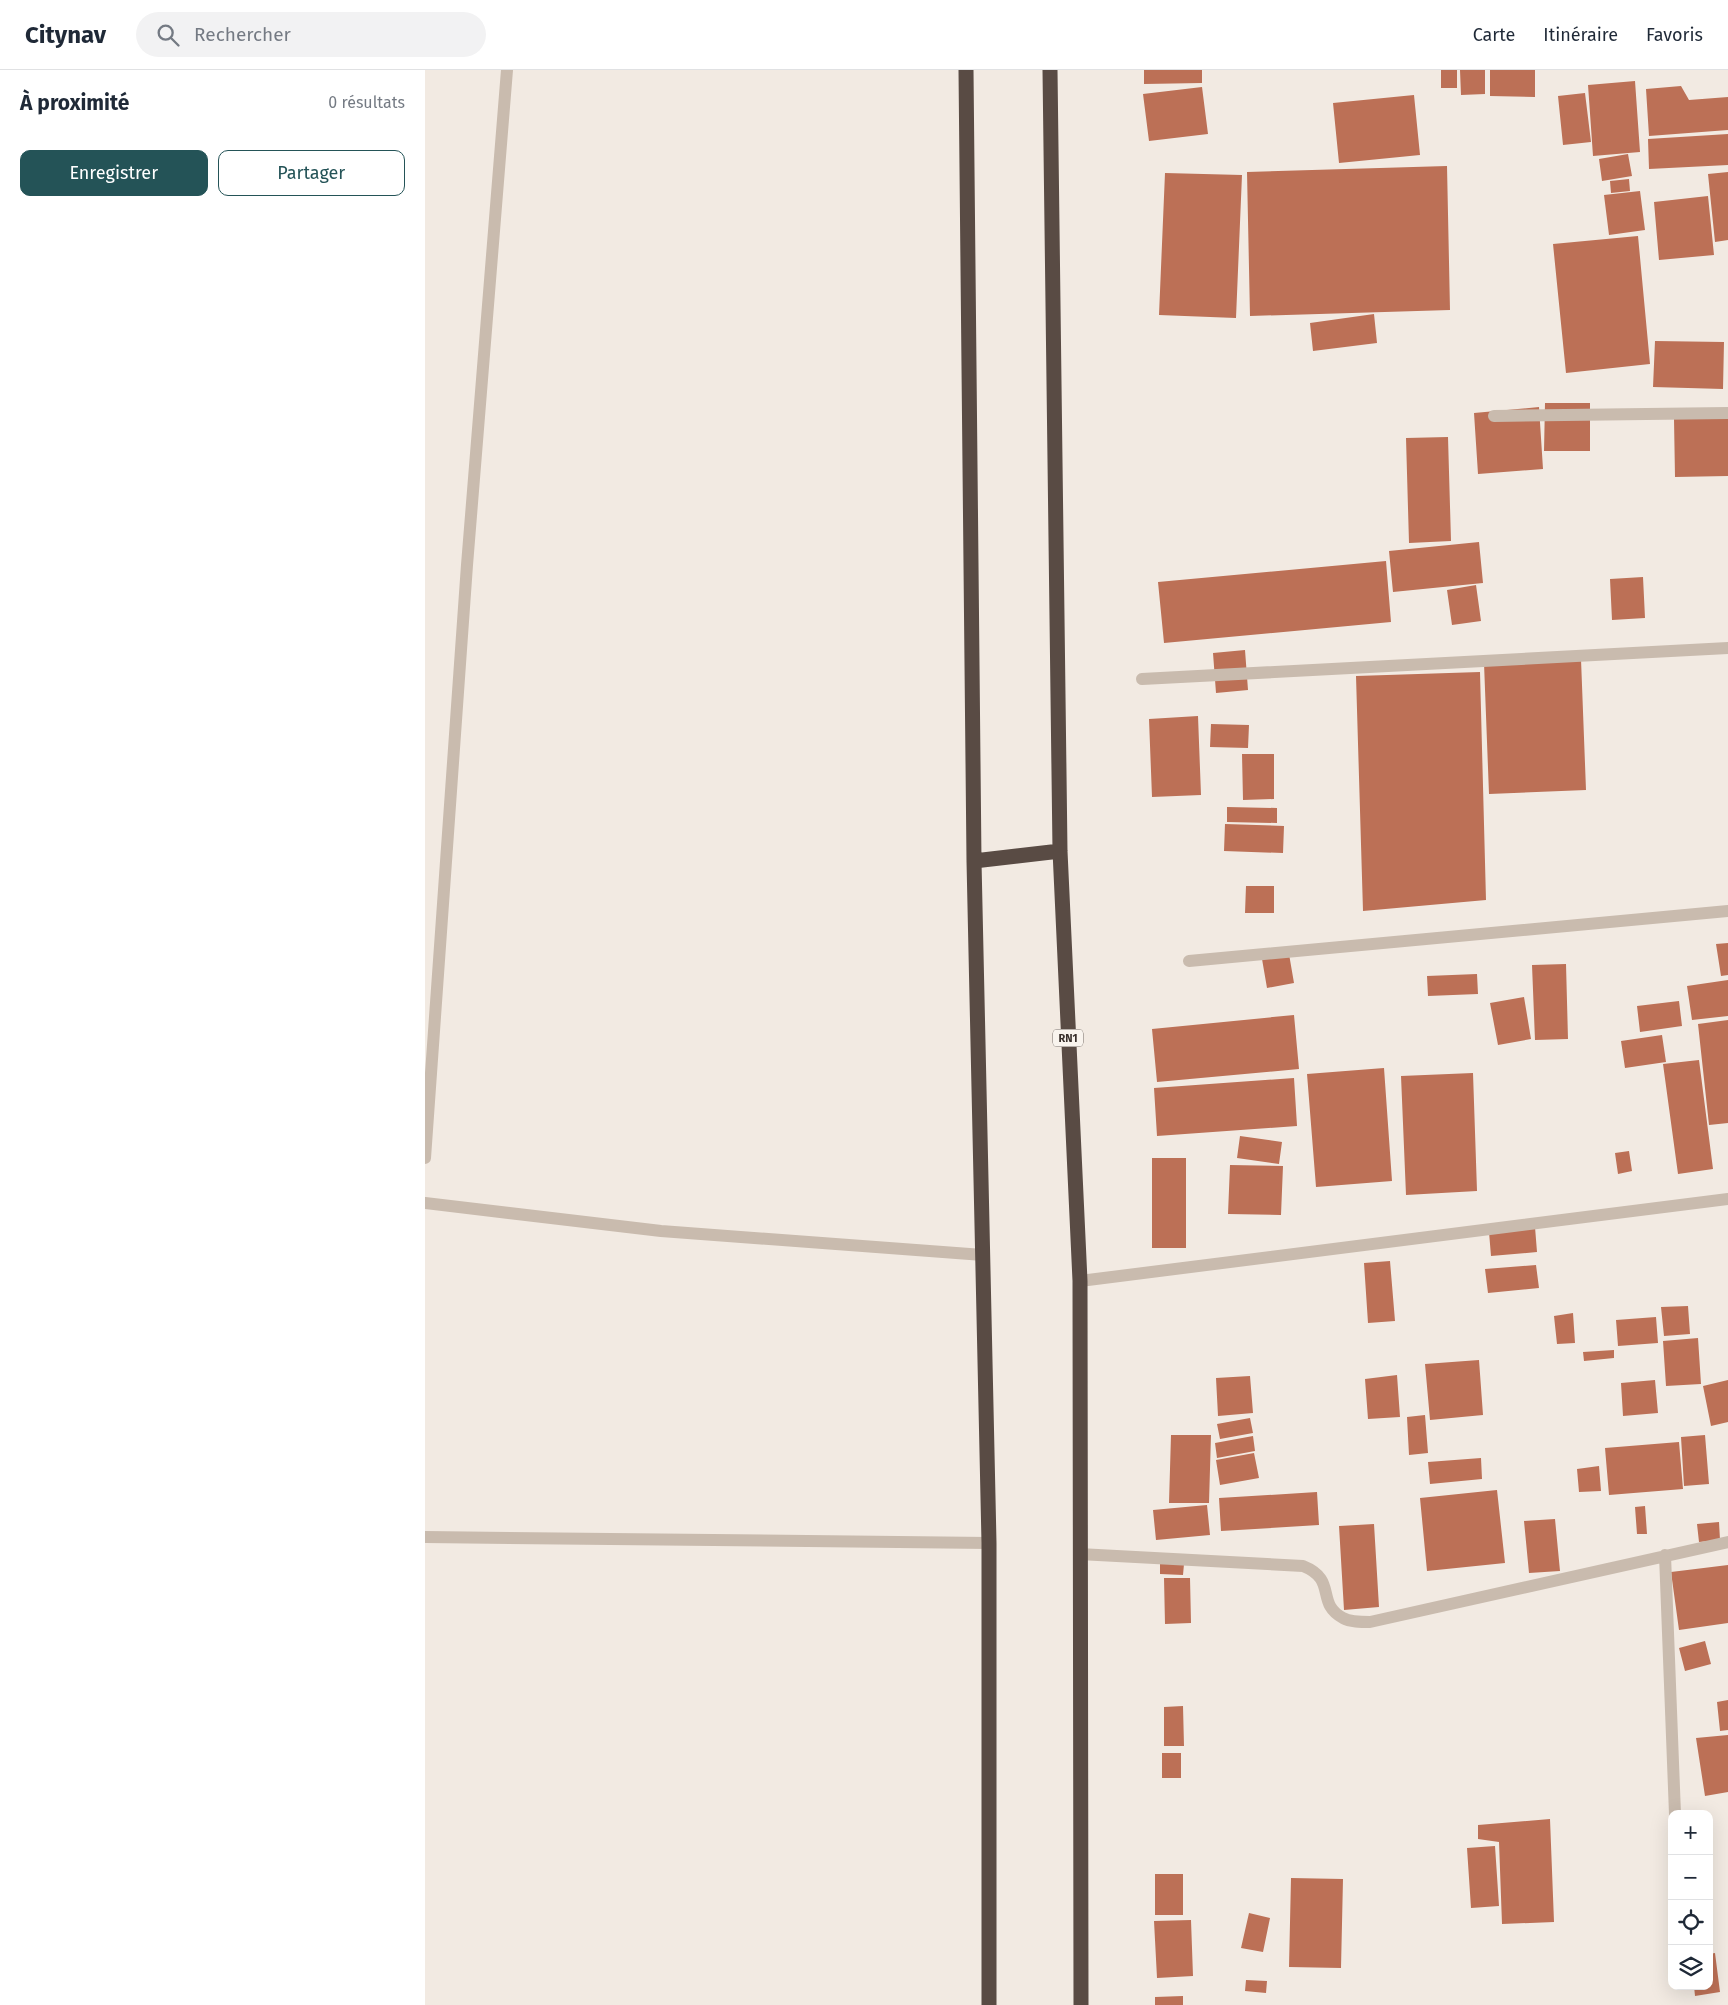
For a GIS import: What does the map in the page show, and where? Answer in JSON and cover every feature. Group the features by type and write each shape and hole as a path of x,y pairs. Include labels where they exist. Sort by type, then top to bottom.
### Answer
{"highway":[{"path":"966,70 974,861 989,1543 989,2005"},
{"name":"RN1","path":"1050,70 1060,851 1080,1281 1081,2005"},
{"path":"974,861 1060,851"}],"street":[{"path":"425,1158 467,565 507,70"},
{"path":"1494,416 1728,413"},
{"path":"1142,679 1728,648"},
{"path":"1189,961 1728,911"},
{"path":"1080,1281 1728,1199"},
{"path":"425,1203 661,1231 983,1255"},
{"path":"425,1537 989,1543"},
{"path":"1079,1554 1303,1566 1315,1570 1324,1582 1327,1602 1335,1612 1343,1618 1369,1622 1728,1542"},
{"path":"1665,1555 1675,1810"}],"building":[{"path":"1144,70 1202,70 1202,83 1144,84"},
{"path":"1441,70 1457,70 1457,88 1441,88"},
{"path":"1460,70 1485,70 1485,94 1461,95"},
{"path":"1490,70 1535,70 1535,97 1490,96"},
{"path":"1635,81 1640,152 1593,156 1588,85"},
{"path":"1681,86 1689,100 1728,97 1728,130 1649,136 1646,89"},
{"path":"1202,87 1208,134 1149,141 1143,94"},
{"path":"1585,93 1591,142 1563,145 1558,96"},
{"path":"1414,95 1420,155 1339,163 1333,103"},
{"path":"1728,134 1728,165 1649,169 1648,139"},
{"path":"1628,154 1632,176 1602,181 1599,159"},
{"path":"1447,166 1450,310 1250,316 1247,172"},
{"path":"1728,172 1728,240 1715,242 1708,174"},
{"path":"1165,173 1242,175 1236,318 1159,315"},
{"path":"1629,179 1630,191 1611,193 1610,181"},
{"path":"1640,191 1645,230 1609,235 1604,195"},
{"path":"1708,196 1714,255 1659,260 1654,202"},
{"path":"1638,236 1650,364 1566,373 1553,244"},
{"path":"1374,314 1377,343 1313,351 1310,323"},
{"path":"1655,341 1724,342 1723,389 1653,387"},
{"path":"1545,403 1590,403 1590,451 1544,451"},
{"path":"1539,407 1543,469 1478,474 1474,413"},
{"path":"1728,418 1728,476 1675,477 1674,419"},
{"path":"1448,437 1451,541 1409,543 1406,438"},
{"path":"1479,542 1483,583 1393,592 1389,551"},
{"path":"1386,561 1391,622 1164,643 1158,582"},
{"path":"1643,577 1645,618 1612,620 1610,579"},
{"path":"1476,585 1481,621 1452,625 1447,590"},
{"path":"1245,650 1248,690 1216,693 1213,653"},
{"path":"1581,659 1586,790 1489,794 1484,663"},
{"path":"1480,672 1486,900 1363,911 1356,676"},
{"path":"1198,716 1201,795 1152,797 1149,719"},
{"path":"1211,724 1249,725 1248,748 1210,747"},
{"path":"1242,754 1274,754 1274,799 1243,800"},
{"path":"1227,807 1277,808 1277,823 1227,822"},
{"path":"1225,824 1284,826 1283,853 1224,851"},
{"path":"1246,886 1274,886 1274,913 1245,913"},
{"path":"1728,943 1728,975 1721,976 1716,944"},
{"path":"1289,954 1294,983 1267,988 1262,959"},
{"path":"1566,964 1568,1039 1535,1040 1532,965"},
{"path":"1477,974 1478,994 1428,996 1427,976"},
{"path":"1728,980 1728,1016 1692,1020 1687,986"},
{"path":"1524,997 1531,1039 1498,1045 1490,1003"},
{"path":"1679,1001 1682,1026 1640,1032 1637,1006"},
{"path":"1294,1015 1299,1069 1157,1082 1152,1029"},
{"path":"1728,1020 1728,1123 1709,1125 1698,1024"},
{"path":"1662,1035 1666,1062 1625,1068 1621,1041"},
{"path":"1699,1060 1713,1169 1678,1174 1663,1064"},
{"path":"1384,1068 1392,1181 1316,1187 1307,1074"},
{"path":"1473,1073 1477,1191 1406,1195 1401,1076"},
{"path":"1294,1078 1297,1126 1157,1136 1154,1088"},
{"path":"1240,1136 1282,1142 1279,1164 1237,1158"},
{"path":"1629,1151 1632,1171 1618,1174 1615,1153"},
{"path":"1152,1158 1186,1158 1186,1248 1152,1248"},
{"path":"1230,1165 1283,1166 1281,1215 1228,1214"},
{"path":"1535,1227 1537,1252 1491,1256 1489,1232"},
{"path":"1390,1261 1395,1321 1368,1323 1364,1263"},
{"path":"1536,1265 1539,1288 1488,1293 1485,1269"},
{"path":"1688,1306 1690,1334 1664,1336 1661,1307"},
{"path":"1573,1313 1575,1343 1557,1344 1554,1316"},
{"path":"1656,1317 1658,1343 1618,1346 1616,1320"},
{"path":"1698,1338 1701,1384 1666,1386 1663,1341"},
{"path":"1614,1350 1614,1358 1584,1361 1583,1352"},
{"path":"1479,1360 1483,1415 1430,1420 1425,1364"},
{"path":"1397,1375 1400,1417 1368,1419 1365,1379"},
{"path":"1250,1376 1253,1413 1218,1416 1216,1378"},
{"path":"1655,1380 1658,1413 1623,1416 1621,1383"},
{"path":"1728,1380 1728,1422 1711,1426 1703,1386"},
{"path":"1425,1415 1428,1453 1409,1455 1407,1417"},
{"path":"1250,1418 1253,1433 1220,1439 1217,1424"},
{"path":"1171,1435 1211,1435 1209,1503 1169,1503"},
{"path":"1705,1435 1709,1484 1684,1486 1681,1437"},
{"path":"1253,1436 1255,1451 1217,1458 1215,1443"},
{"path":"1679,1442 1683,1489 1609,1495 1605,1448"},
{"path":"1254,1453 1259,1478 1220,1485 1216,1460"},
{"path":"1481,1458 1482,1479 1430,1484 1428,1462"},
{"path":"1599,1466 1601,1491 1579,1492 1577,1469"},
{"path":"1497,1490 1505,1563 1427,1571 1420,1498"},
{"path":"1317,1492 1319,1525 1221,1531 1219,1498"},
{"path":"1207,1505 1210,1535 1156,1540 1153,1510"},
{"path":"1645,1506 1647,1534 1637,1534 1635,1507"},
{"path":"1555,1519 1560,1571 1529,1573 1524,1521"},
{"path":"1719,1522 1720,1540 1699,1542 1697,1524"},
{"path":"1374,1524 1379,1607 1344,1610 1339,1526"},
{"path":"1160,1563 1184,1564 1183,1575 1160,1574"},
{"path":"1728,1565 1728,1623 1679,1630 1671,1572"},
{"path":"1164,1578 1190,1578 1191,1623 1165,1624"},
{"path":"1705,1641 1711,1664 1685,1671 1679,1648"},
{"path":"1728,1700 1728,1730 1720,1731 1717,1702"},
{"path":"1183,1706 1184,1746 1164,1746 1164,1707"},
{"path":"1728,1735 1728,1792 1705,1796 1696,1738"},
{"path":"1162,1753 1181,1753 1181,1778 1162,1778"},
{"path":"1550,1819 1554,1922 1502,1924 1499,1842 1478,1839 1478,1825"},
{"path":"1495,1846 1499,1906 1471,1908 1467,1848"},
{"path":"1155,1874 1183,1874 1183,1915 1155,1915"},
{"path":"1291,1878 1343,1879 1341,1968 1289,1967"},
{"path":"1249,1913 1270,1918 1263,1952 1241,1948"},
{"path":"1191,1920 1193,1976 1157,1978 1154,1921"},
{"path":"1713,1953 1715,1953 1720,1992 1695,1996 1694,1990 1713,1990"},
{"path":"1246,1980 1267,1981 1266,1993 1245,1991"},
{"path":"1183,1996 1183,2005 1155,2005 1155,1997"}]}
